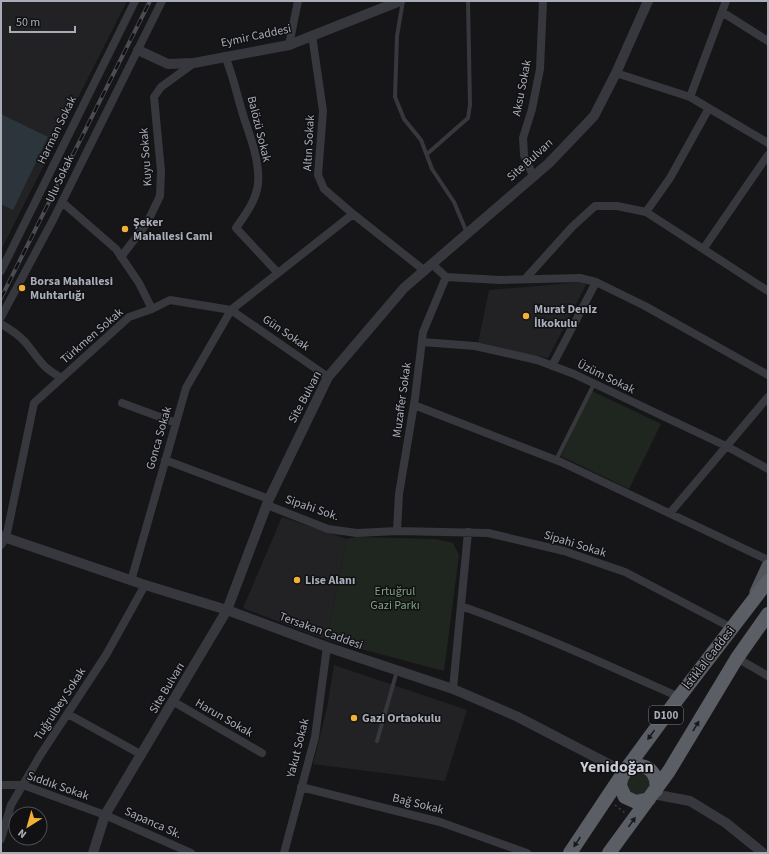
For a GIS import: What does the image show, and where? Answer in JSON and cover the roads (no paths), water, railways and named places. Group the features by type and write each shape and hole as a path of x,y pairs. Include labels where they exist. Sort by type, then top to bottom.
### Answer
{"highway":[{"name":"İstiklal Caddesi","path":"570,853 624,772 679,697 768,581"},
{"name":"İstiklal Caddesi","path":"609,853 669,771 737,658 767,616"},
{"path":"638,765 649,769 656,778 653,794 636,802 625,797 620,786 624,772 632,766 638,765"}],"main road":[{"path":"748,608 768,566"}],"street":[{"name":"Harman Sokak","path":"1,271 135,1"},
{"name":"Ulu Sokak","path":"1,317 62,202 162,1"},
{"path":"290,45 298,1"},
{"name":"Eymir Caddesi","path":"138,50 168,64 194,63 224,56 290,45 400,1"},
{"name":"Aksu Sokak","path":"533,176 524,154 523,138 532,109 540,69 543,1"},
{"name":"Site Bulvarı","path":"93,853 105,816 174,702 227,610 268,502 328,377 404,288 549,163 594,116 616,73 648,1"},
{"path":"690,97 726,1"},
{"path":"722,12 768,41"},
{"name":"Altın Sokak","path":"312,36 323,111 318,175 324,189 353,214"},
{"name":"Balözü Sokak","path":"224,56 233,76 250,135 256,163 258,184 254,200 236,228 278,273"},
{"name":"Kuyu Sokak","path":"121,257 147,223 160,196 161,171 154,97 161,87 194,63"},
{"path":"616,73 690,97 768,143"},
{"path":"646,212 670,178 709,108"},
{"path":"704,248 768,155"},
{"path":"62,202 116,250 139,283 152,309"},
{"path":"526,278 572,227 596,206 617,206 646,212 704,248 768,291"},
{"path":"231,310 353,214 429,268 446,277 500,280 526,278 580,278 596,282 645,306 768,375"},
{"name":"Muzaffer Sokak","path":"397,531 399,494 414,405 423,332 446,277"},
{"path":"552,366 596,282"},
{"name":"Türkmen Sokak","path":"3,539 34,403 129,317 152,309 170,300 231,310"},
{"name":"Gün Sokak","path":"231,310 328,377"},
{"name":"Gonca Sokak","path":"131,581 186,388 231,310"},
{"path":"1,324 26,343 41,364 62,378"},
{"name":"Üzüm Sokak","path":"422,342 475,346 537,360 594,384 728,447 768,469"},
{"path":"670,513 728,447 768,397"},
{"path":"122,403 176,423"},
{"path":"414,405 556,460 768,560"},
{"name":"Sipahi Sok.","path":"165,460 268,502 328,529 357,532 397,531"},
{"name":"Sipahi Sokak","path":"397,531 488,533 564,551 625,572 732,628"},
{"path":"453,690 468,532"},
{"name":"Tersakan Caddesi","path":"3,539 131,581 227,610 327,647 453,690 516,716 624,772"},
{"name":"Tuğrulbey Sokak","path":"1,839 11,805 106,655 145,585"},
{"path":"461,606 501,620 562,645 679,697"},
{"name":"Yakut Sokak","path":"284,853 315,737 327,647"},
{"path":"737,658 768,676"},
{"name":"Harun Sokak","path":"174,702 262,754"},
{"path":"68,714 142,755"},
{"name":"Sıddık Sokak","path":"1,784 23,785 105,816"},
{"name":"Bağ Sokak","path":"301,787 440,822 527,853"},
{"path":"653,794 690,801 726,823 764,853"},
{"name":"Sapanca Sk.","path":"105,816 191,853"}],"lane":[{"path":"403,1 397,36 395,97 404,119 421,140 432,169 454,202 468,233"},
{"path":"426,154 468,118 470,104 468,1"},
{"path":"556,460 594,384"},
{"path":"378,741 397,671"}],"railway":[{"path":"1,298 150,1"}],"place":[{"name":"Şeker Mahallesi Cami","path":"125,229"},
{"name":"Borsa Mahallesi Muhtarlığı","path":"22,288"},
{"name":"Murat Deniz İlkokulu","path":"526,316"},
{"name":"Lise Alanı","path":"297,580"},
{"name":"Gazi Ortaokulu","path":"354,718"}],"district":[{"name":"Yenidoğan","path":"617,767"}],"park label":[{"name":"Ertuğrul Gazi Parkı","path":"395,598"}]}
